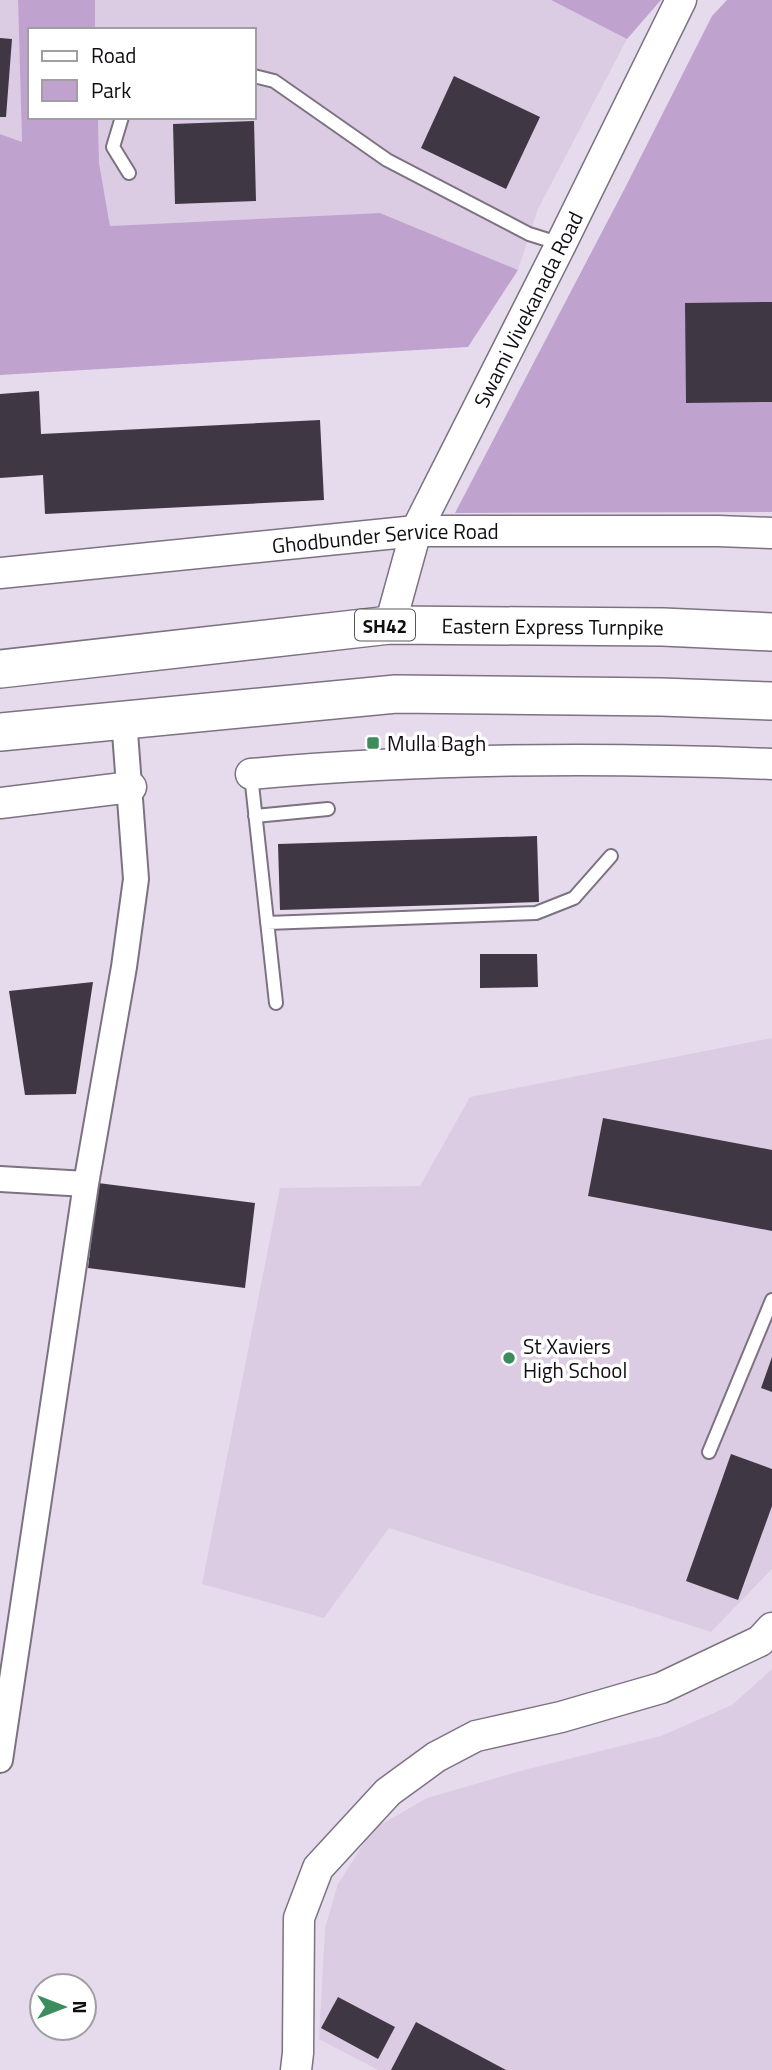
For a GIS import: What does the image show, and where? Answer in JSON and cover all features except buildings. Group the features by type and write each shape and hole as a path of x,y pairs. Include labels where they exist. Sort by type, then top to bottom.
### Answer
{"main road":[{"name":"Eastern Express Turnpike","path":"0,669 390,625 663,626 772,632"},
{"path":"0,733 396,694 772,701"}],"street":[{"name":"Swami Vivekanada Road","path":"390,625 416,531 681,0"},
{"name":"Ghodbunder Service Road","path":"0,573 416,531 772,533"},
{"path":"0,1760 86,1184 124,967 136,879 124,719"},
{"path":"251,775 447,761 685,761 772,764"},
{"path":"0,803 131,787"},
{"path":"0,1179 86,1184"},
{"path":"296,2070 299,1918 318,1868 388,1792 436,1757 476,1736 561,1717 661,1688 760,1641 772,1628"}],"lane":[{"path":"256,76 274,81 387,160 529,234 561,244"},
{"path":"121,119 113,147 129,173"},
{"path":"251,775 276,1003"},
{"path":"256,816 328,809"},
{"path":"267,923 536,913 574,898 611,856"},
{"path":"709,1452 772,1300"}],"shaded area":[{"path":"0,0 18,0 22,143 0,134"},
{"path":"95,0 551,0 627,39 538,209 518,270 380,213 110,226 99,163 98,119 256,119 256,28 95,28"},
{"name":"St Xaviers High School","path":"772,1038 772,1569 711,1632 389,1528 324,1618 202,1584 280,1188 420,1186 470,1097"},
{"path":"772,1669 772,2070 378,2070 319,2039 325,1928 338,1884 373,1829 427,1798 524,1770 661,1736 732,1705"}],"green space":[{"path":"18,0 95,0 95,28 28,28 28,119 98,119 99,163 110,226 380,213 518,270 468,347 0,375 0,134 22,142"},
{"path":"551,0 661,0 627,39"},
{"path":"727,0 772,0 772,512 455,513 712,16"}],"place":[{"name":"Mulla Bagh","path":"373,743"},
{"name":"St Xaviers High School","path":"509,1358"}]}
